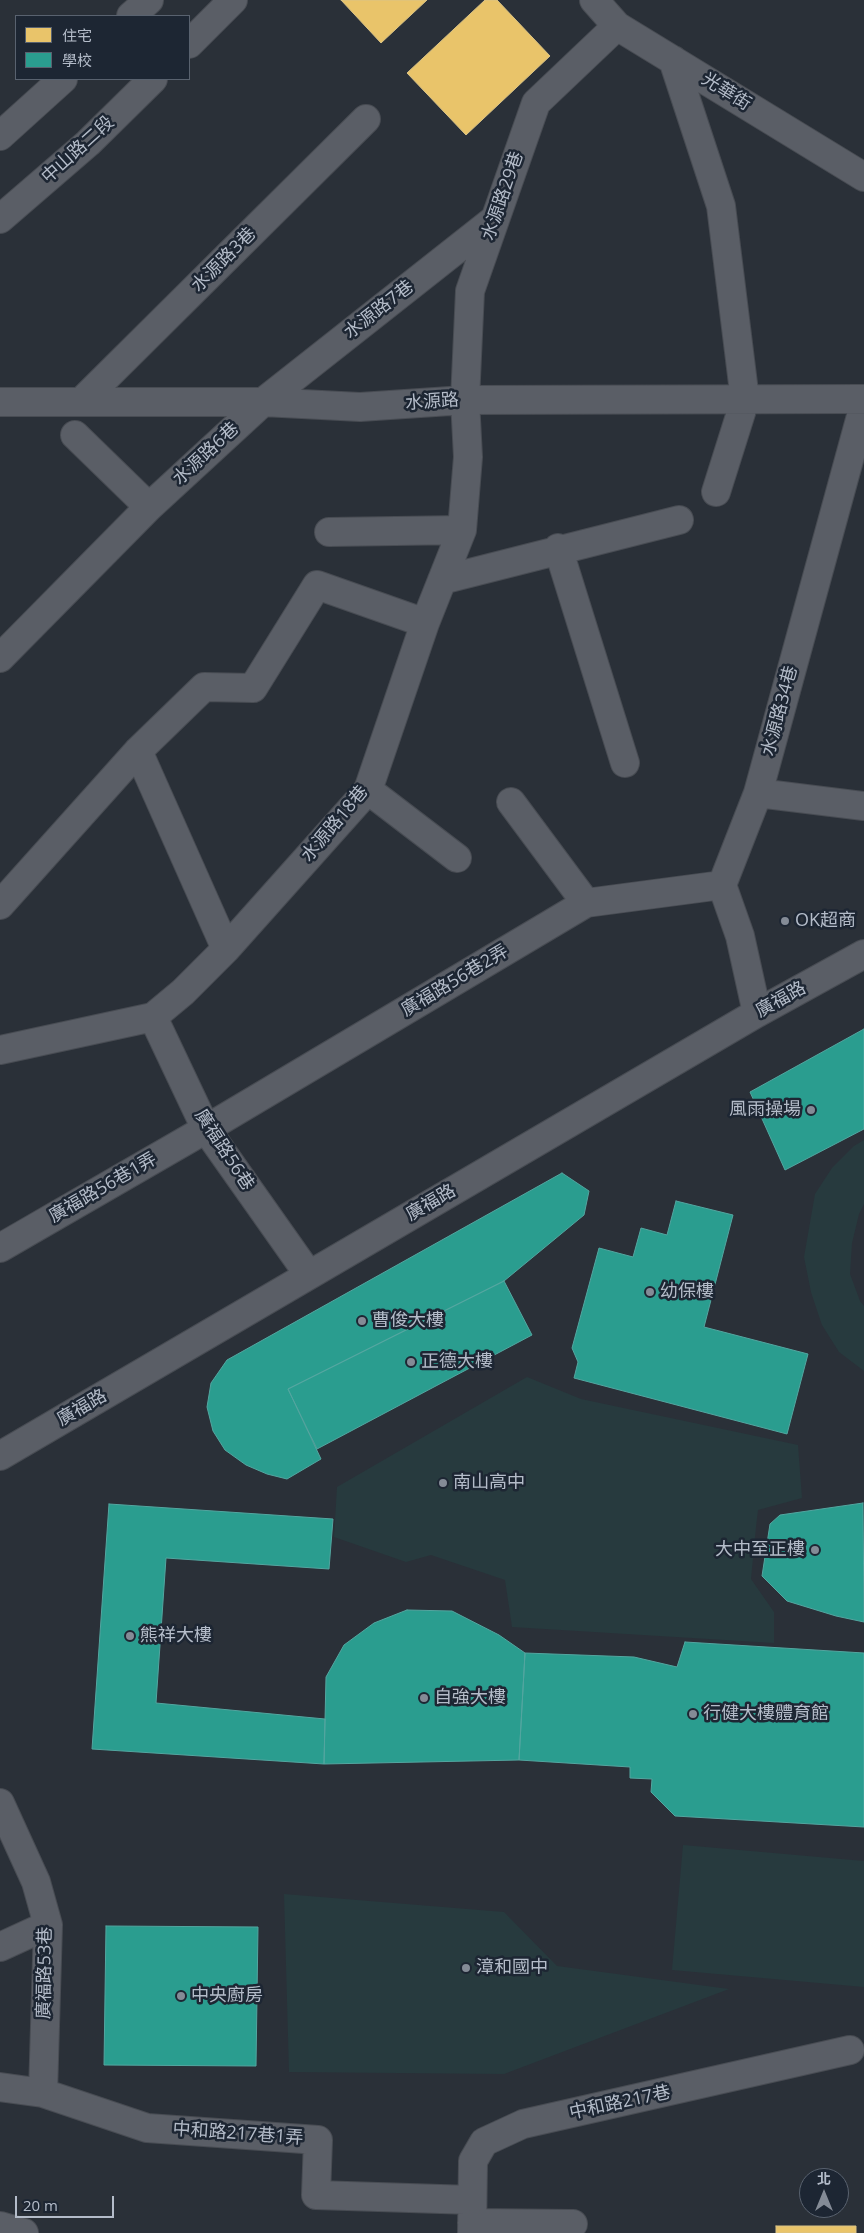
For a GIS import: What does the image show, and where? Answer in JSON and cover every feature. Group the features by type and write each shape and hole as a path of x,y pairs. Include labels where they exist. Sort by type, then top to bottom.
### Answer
{"street":[{"path":"132,15 149,0"},
{"path":"190,43 233,0"},
{"name":"光華街","path":"594,0 617,26 864,177"},
{"name":"水源路29巷","path":"465,400 470,291 536,103 617,26"},
{"path":"673,60 720,206 745,400 716,492"},
{"path":"0,136 62,80"},
{"name":"中山路二段","path":"0,219 88,142 152,80"},
{"name":"水源路3巷","path":"81,402 366,118"},
{"name":"水源路7巷","path":"263,402 495,219"},
{"name":"水源路","path":"0,402 263,402 360,407 465,400 864,399"},
{"name":"水源路18巷","path":"0,1050 153,1017 183,992 226,949 368,790 425,623 462,530 468,457 465,400"},
{"name":"水源路6巷","path":"0,658 150,507 263,402"},
{"name":"水源路34巷","path":"722,885 758,793 864,406"},
{"path":"75,435 150,507"},
{"path":"442,580 558,549 679,520"},
{"path":"329,532 462,530"},
{"path":"558,549 625,763"},
{"path":"0,904 138,751 204,687 253,688 317,585 425,623"},
{"path":"138,751 226,949"},
{"path":"368,790 457,858"},
{"path":"758,793 864,806"},
{"path":"511,802 586,903"},
{"path":"722,885 740,936 757,1013"},
{"name":"廣福路56巷2弄","path":"206,1129 586,903 722,885"},
{"name":"廣福路","path":"0,1456 757,1013 864,954"},
{"name":"廣福路56巷","path":"153,1017 206,1129 309,1275"},
{"name":"廣福路56巷1弄","path":"0,1248 206,1129"},
{"name":"廣福路53巷","path":"0,1803 36,1882 48,1925 43,2093"},
{"path":"0,1947 48,1925"},
{"name":"中和路217巷","path":"472,2219 472,2161 484,2142 523,2124 850,2050"},
{"path":"0,2088 43,2093"},
{"name":"中和路217巷1弄","path":"43,2093 147,2128 318,2140 316,2195 472,2219"},
{"path":"472,2219 573,2224"},
{"path":"0,2226 24,2233"}],"green space":[{"path":"864,1140 864,1204 859,1214 852,1243 850,1274 860,1301 864,1306 864,1371 839,1352 822,1325 811,1292 804,1257 815,1194 832,1168 854,1146"},
{"path":"527,1377 581,1399 798,1445 802,1498 758,1510 751,1579 774,1612 774,1643 512,1627 505,1580 431,1555 406,1562 334,1537 337,1487"},
{"path":"683,1845 864,1861 864,1987 672,1970"},
{"path":"284,1894 504,1912 557,1966 729,1989 504,2074 289,2072"}],"building: 住宅":[{"path":"341,0 427,0 381,43"},
{"path":"485,0 497,0 550,56 466,135 407,73"},
{"path":"776,2226 856,2226 856,2233 776,2233"}],"building: 學校":[{"name":"風雨操場","path":"864,1029 864,1129 785,1170 750,1092"},
{"name":"曹俊大樓","path":"562,1173 589,1191 584,1215 504,1281 288,1389 321,1459 287,1479 267,1474 246,1465 225,1450 213,1431 207,1407 211,1383 227,1360"},
{"name":"幼保樓","path":"676,1201 733,1215 704,1327 808,1354 787,1434 574,1378 578,1362 572,1348 599,1248 633,1257 641,1228 667,1235"},
{"name":"正德大樓","path":"504,1281 532,1335 317,1449 288,1389"},
{"name":"大中至正樓","path":"863,1503 864,1622 836,1616 787,1601 762,1576 770,1524 780,1515"},
{"name":"熊祥大樓","path":"109,1504 333,1519 329,1569 166,1558 156,1703 325,1719 324,1764 92,1749"},
{"name":"自強大樓","path":"407,1610 452,1611 499,1635 525,1653 519,1760 324,1764 326,1677 344,1645 374,1623"},
{"name":"行健大樓體育館","path":"685,1642 864,1653 864,1827 675,1816 651,1792 652,1779 630,1778 630,1767 519,1760 525,1653 634,1657 677,1667"},
{"name":"中央廚房","path":"106,1926 258,1927 256,2066 104,2065"}],"place":[{"name":"OK超商","path":"785,921"},
{"name":"風雨操場","path":"811,1110"},
{"name":"幼保樓","path":"650,1292"},
{"name":"曹俊大樓","path":"362,1321"},
{"name":"正德大樓","path":"411,1362"},
{"name":"南山高中","path":"443,1483"},
{"name":"大中至正樓","path":"815,1550"},
{"name":"熊祥大樓","path":"130,1636"},
{"name":"自強大樓","path":"424,1698"},
{"name":"行健大樓體育館","path":"693,1714"},
{"name":"漳和國中","path":"466,1968"},
{"name":"中央廚房","path":"181,1996"}]}
